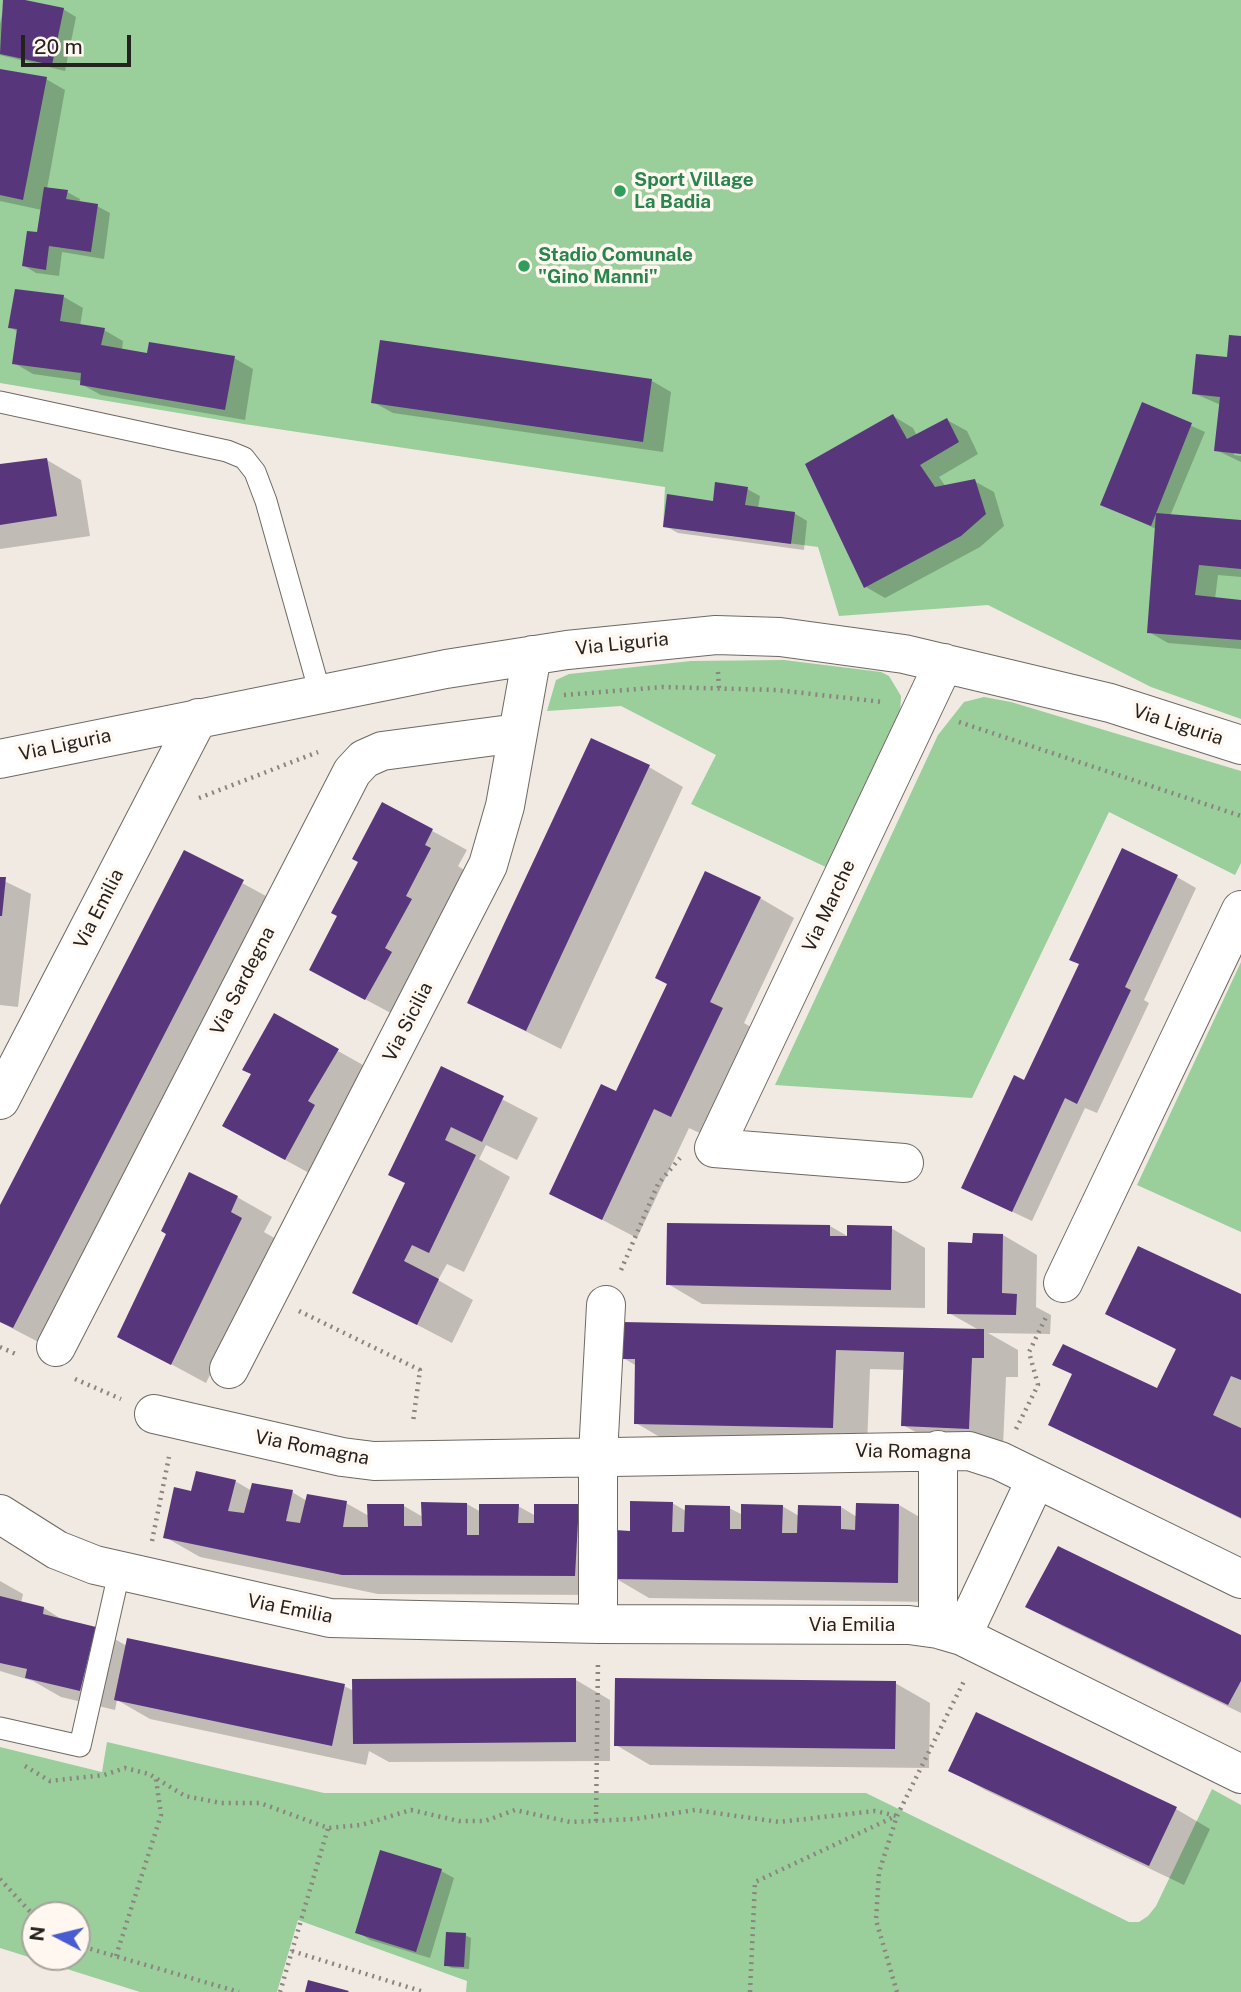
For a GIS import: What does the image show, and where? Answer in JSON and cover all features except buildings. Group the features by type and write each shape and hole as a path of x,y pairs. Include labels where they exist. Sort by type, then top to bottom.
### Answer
{"street":[{"name":"Via Liguria","path":"0,759 320,693 532,655 664,639 759,636 852,645 944,663 1110,703 1241,745"},
{"name":"Via Sicilia","path":"229,1369 488,865 505,806 532,655"},
{"name":"Via Marche","path":"714,1149 944,663"},
{"name":"Via Emilia","path":"0,1100 198,718"},
{"name":"Via Sardegna","path":"56,1347 352,772 364,759 382,751 518,733"},
{"path":"1063,1283 1241,910"},
{"path":"714,1149 904,1163"},
{"path":"598,1625 598,1455 606,1305"},
{"name":"Via Romagna","path":"165,1416 342,1457 407,1460 969,1451 1000,1461 1241,1579"},
{"path":"938,1450 960,1637"},
{"path":"960,1637 1036,1479"},
{"name":"Via Emilia","path":"0,1514 57,1550 132,1575 330,1618 598,1625 909,1625 960,1637 1241,1774"}],"lane":[{"path":"0,402 227,451 244,458 255,472 266,502 320,693"},
{"path":"0,1728 80,1746 132,1575"}],"path":[{"path":"562,695 663,687 776,690 888,703"},
{"path":"948,718 1241,816"},
{"path":"606,1305 664,1174 685,1156 714,1149"},
{"path":"1000,1461 1038,1385 1029,1352 1063,1283"},
{"path":"267,1295 420,1370 407,1460"},
{"path":"132,1575 165,1416"},
{"path":"596,1821 598,1625"},
{"path":"897,1992 878,1928 876,1903 879,1872 960,1637"},
{"path":"15,1760 50,1781 104,1775 125,1768 156,1778 185,1796 221,1803 260,1803 328,1828 361,1825 411,1810 458,1821 485,1821 515,1810 570,1822 635,1819 695,1810 779,1822 875,1811 897,1816"},
{"path":"116,1956 161,1815 156,1778"},
{"path":"750,1992 755,1882 897,1816"},
{"path":"280,1992 328,1828"},
{"path":"0,1879 21,1902"},
{"path":"91,1949 239,1992"},
{"path":"292,1951 424,1992"}],"green space":[{"name":"Sport Village La Badia","path":"0,0 1241,0 1241,719 1151,687 988,605 839,616 818,547 663,527 665,487 244,424 0,383"},
{"path":"784,660 881,672 889,676 901,696 900,717 828,868 691,804 716,755 621,706 547,711 556,680 569,674 691,661"},
{"path":"984,697 1011,702 1241,771 1241,863 1235,875 1109,812 972,1098 775,1085 938,735 964,702"},
{"path":"1241,962 1241,1232 1137,1185"},
{"path":"107,1742 324,1793 866,1793 1129,1922 1139,1922 1156,1906 1212,1789 1241,1805 1241,1992 466,1992 467,1981 298,1920 277,1992 140,1992 73,1971 91,1971 91,1901 21,1901 21,1955 0,1948 0,1747 102,1772"}],"place":[{"name":"Sport Village La Badia","path":"620,191"},
{"name":"Stadio Comunale \"Gino Manni\"","path":"524,266"}]}
